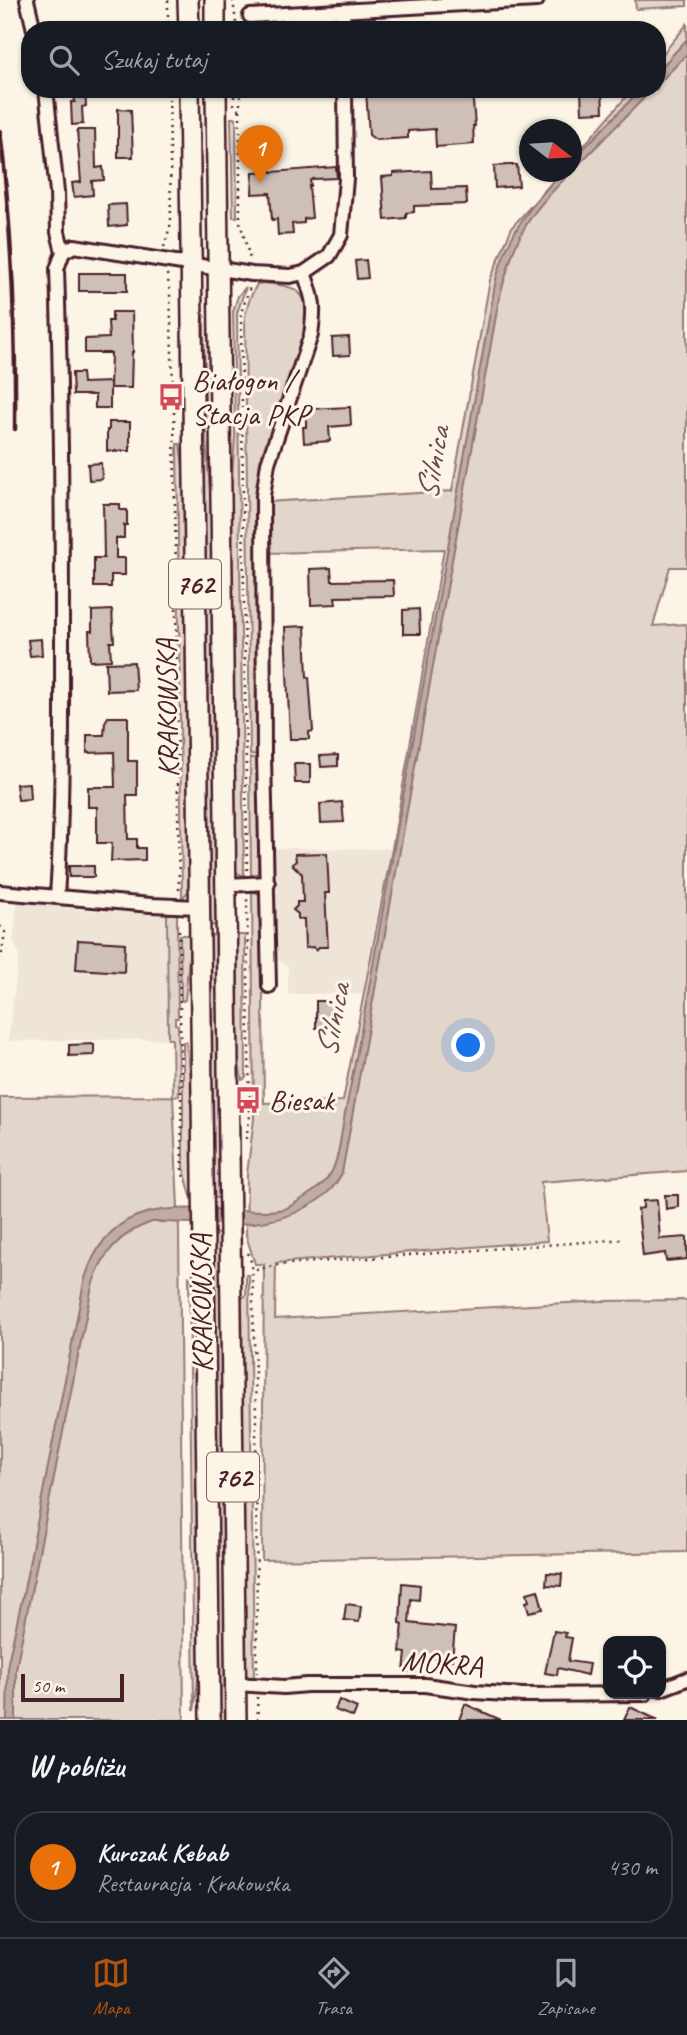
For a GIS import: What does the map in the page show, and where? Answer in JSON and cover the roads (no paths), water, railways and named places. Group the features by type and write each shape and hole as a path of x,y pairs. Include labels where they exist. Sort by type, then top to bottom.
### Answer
{"main road":[{"path":"188,0 188,21"},
{"path":"215,0 215,21"},
{"name":"KRAKOWSKA","path":"189,98 199,907 195,1193 202,1234 209,1720"},
{"name":"KRAKOWSKA","path":"216,98 236,1720"}],"street":[{"path":"27,0 32,21"},
{"path":"265,21 343,11 537,0"},
{"path":"343,11 343,21"},
{"path":"47,98 56,179 58,232 64,252"},
{"path":"57,897 62,819 62,445 57,269 64,252 74,246 218,270 290,276 304,273 328,256 341,235 346,179 345,98"},
{"path":"269,986 263,496 268,463 311,335 314,298 304,273"},
{"path":"226,885 268,883"},
{"path":"0,892 199,907"},
{"path":"666,1687 687,1679"},
{"name":"MOKRA","path":"236,1684 284,1687 425,1685 523,1695 603,1694"}],"railway":[{"path":"0,131 12,280 15,429"}],"place":[{"name":"Kurczak Kebab","path":"260,183"},
{"name":"Białogon / Stacja PKP","path":"171,397"},
{"name":"Biesak","path":"248,1100"}],"water label":[{"name":"Silnica","path":"432,463"},
{"name":"Silnica","path":"332,1020"}]}
